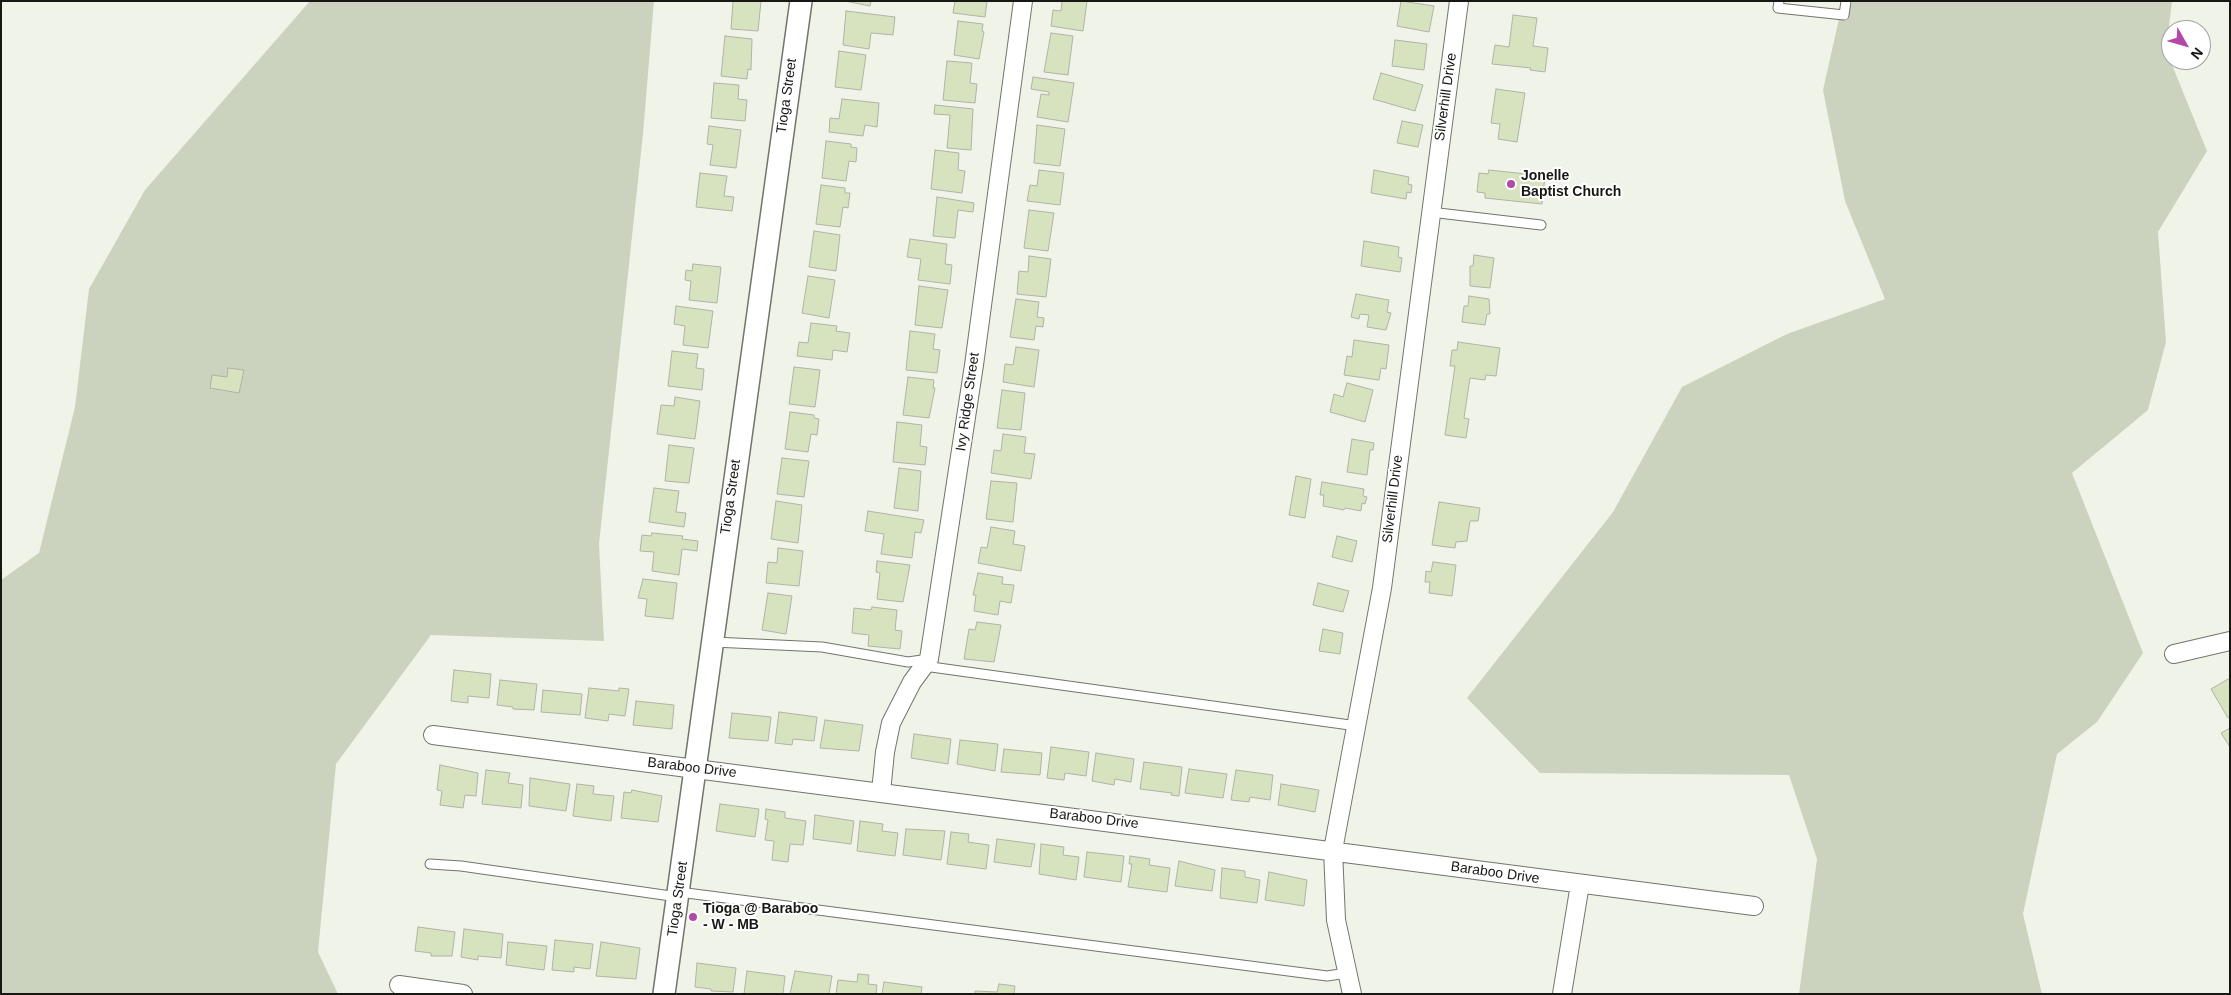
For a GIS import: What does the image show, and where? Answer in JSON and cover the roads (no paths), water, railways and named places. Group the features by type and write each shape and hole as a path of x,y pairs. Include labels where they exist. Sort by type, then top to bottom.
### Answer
{"street":[{"name":"Tioga Street","path":"664,994 696,769 711,642 801,1"},
{"name":"Ivy Ridge Street","path":"881,792 885,752 891,723 912,682 926,662 974,365 1022,1"},
{"name":"Silverhill Drive","path":"1352,994 1336,920 1333,850 1358,726 1382,588 1459,1"},
{"path":"2174,654 2230,641"},
{"name":"Baraboo Drive","path":"432,736 1333,850 1754,906"},
{"path":"1562,994 1580,884"},
{"path":"399,985 463,994"}],"lane":[{"path":"1778,1 1778,8 1844,15 1846,1"},
{"path":"1430,212 1541,225"},
{"path":"711,642 822,647 908,662 926,662 1358,726"},
{"path":"430,864 461,866 1317,975 1327,976 1347,973"}],"place":[{"name":"Jonelle Baptist Church","path":"1511,184"},
{"name":"Tioga @ Baraboo - W - MB","path":"693,917"}]}
